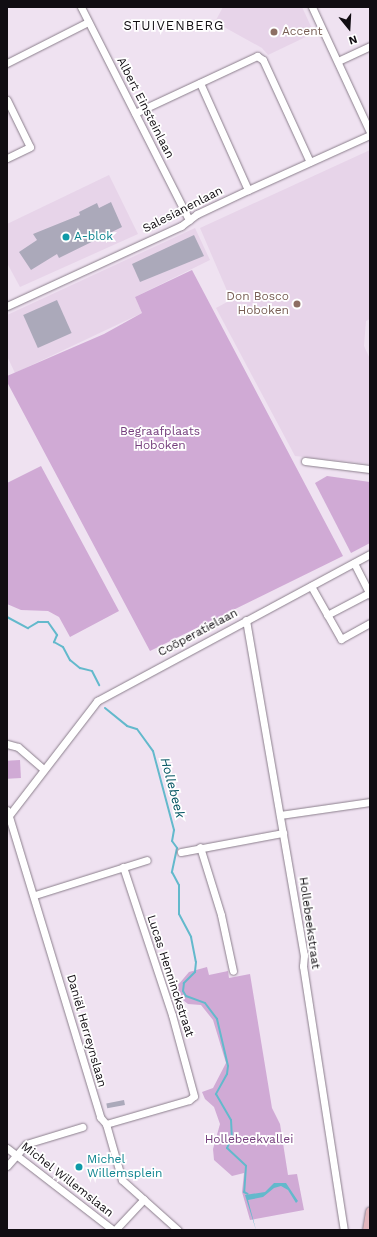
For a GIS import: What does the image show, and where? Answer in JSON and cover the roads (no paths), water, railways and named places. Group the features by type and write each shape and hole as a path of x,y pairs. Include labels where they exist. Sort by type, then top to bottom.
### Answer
{"main road":[{"path":"367,1230 370,1211"}],"street":[{"name":"Albert Einsteinlaan","path":"81,7 189,220"},
{"path":"312,7 338,61 370,134"},
{"path":"7,63 88,22"},
{"path":"338,61 370,46"},
{"path":"135,113 257,56 262,58 310,162"},
{"path":"200,83 248,190"},
{"path":"7,100 30,147 7,158"},
{"name":"Salesianenlaan","path":"7,306 189,220 248,190 370,134"},
{"path":"305,461 370,469"},
{"name":"Coöperatielaan","path":"43,769 97,701 370,554"},
{"path":"327,615 369,594 354,563"},
{"path":"311,586 341,639 370,624"},
{"name":"Hollebeekstraat","path":"246,620 283,833 344,1230"},
{"path":"7,744 18,747 43,769 8,814"},
{"path":"280,815 370,802"},
{"name":"Daniël Herreynslaan","path":"8,814 35,895 100,1117 106,1124 122,1180 178,1230"},
{"path":"181,852 200,847 283,833"},
{"path":"200,847 221,915 233,971"},
{"path":"35,895 147,860"},
{"name":"Lucas Henninckstraat","path":"106,1124 189,1100 194,1092 123,867"},
{"path":"7,1166 16,1154 33,1141 82,1127"},
{"name":"Michel Willemslaan","path":"7,1148 114,1230"},
{"path":"114,1230 144,1199"}],"water":[{"path":"274,1183 286,1183 298,1201 296,1203 288,1190 281,1186 274,1188 263,1197 248,1200 256,1230 245,1195 265,1192"}],"waterway":[{"name":"Hollebeek","path":"7,617 28,628 38,622 48,622 57,635 54,642 63,647 70,660 80,668 92,671 99,685"},
{"name":"Hollebeek","path":"105,708 127,726 137,729 153,751 174,830 172,841 177,848 172,872 179,885 179,914 191,937 196,962 195,972 184,983 183,991 186,996 205,1003 217,1019 228,1066 227,1074 216,1094 231,1120 232,1137 227,1148 246,1166 244,1192 248,1194"}],"place":[{"name":"Accent","path":"274,32"},
{"name":"A-blok","path":"66,237"},
{"name":"Don Bosco Hoboken","path":"297,304"},
{"name":"Michel Willemsplein","path":"79,1167"}],"district":[{"name":"STUIVENBERG","path":"174,26"}],"park label":[{"name":"Begraafplaats Hoboken","path":"160,439"},
{"name":"Hollebeekvallei","path":"249,1140"}]}
